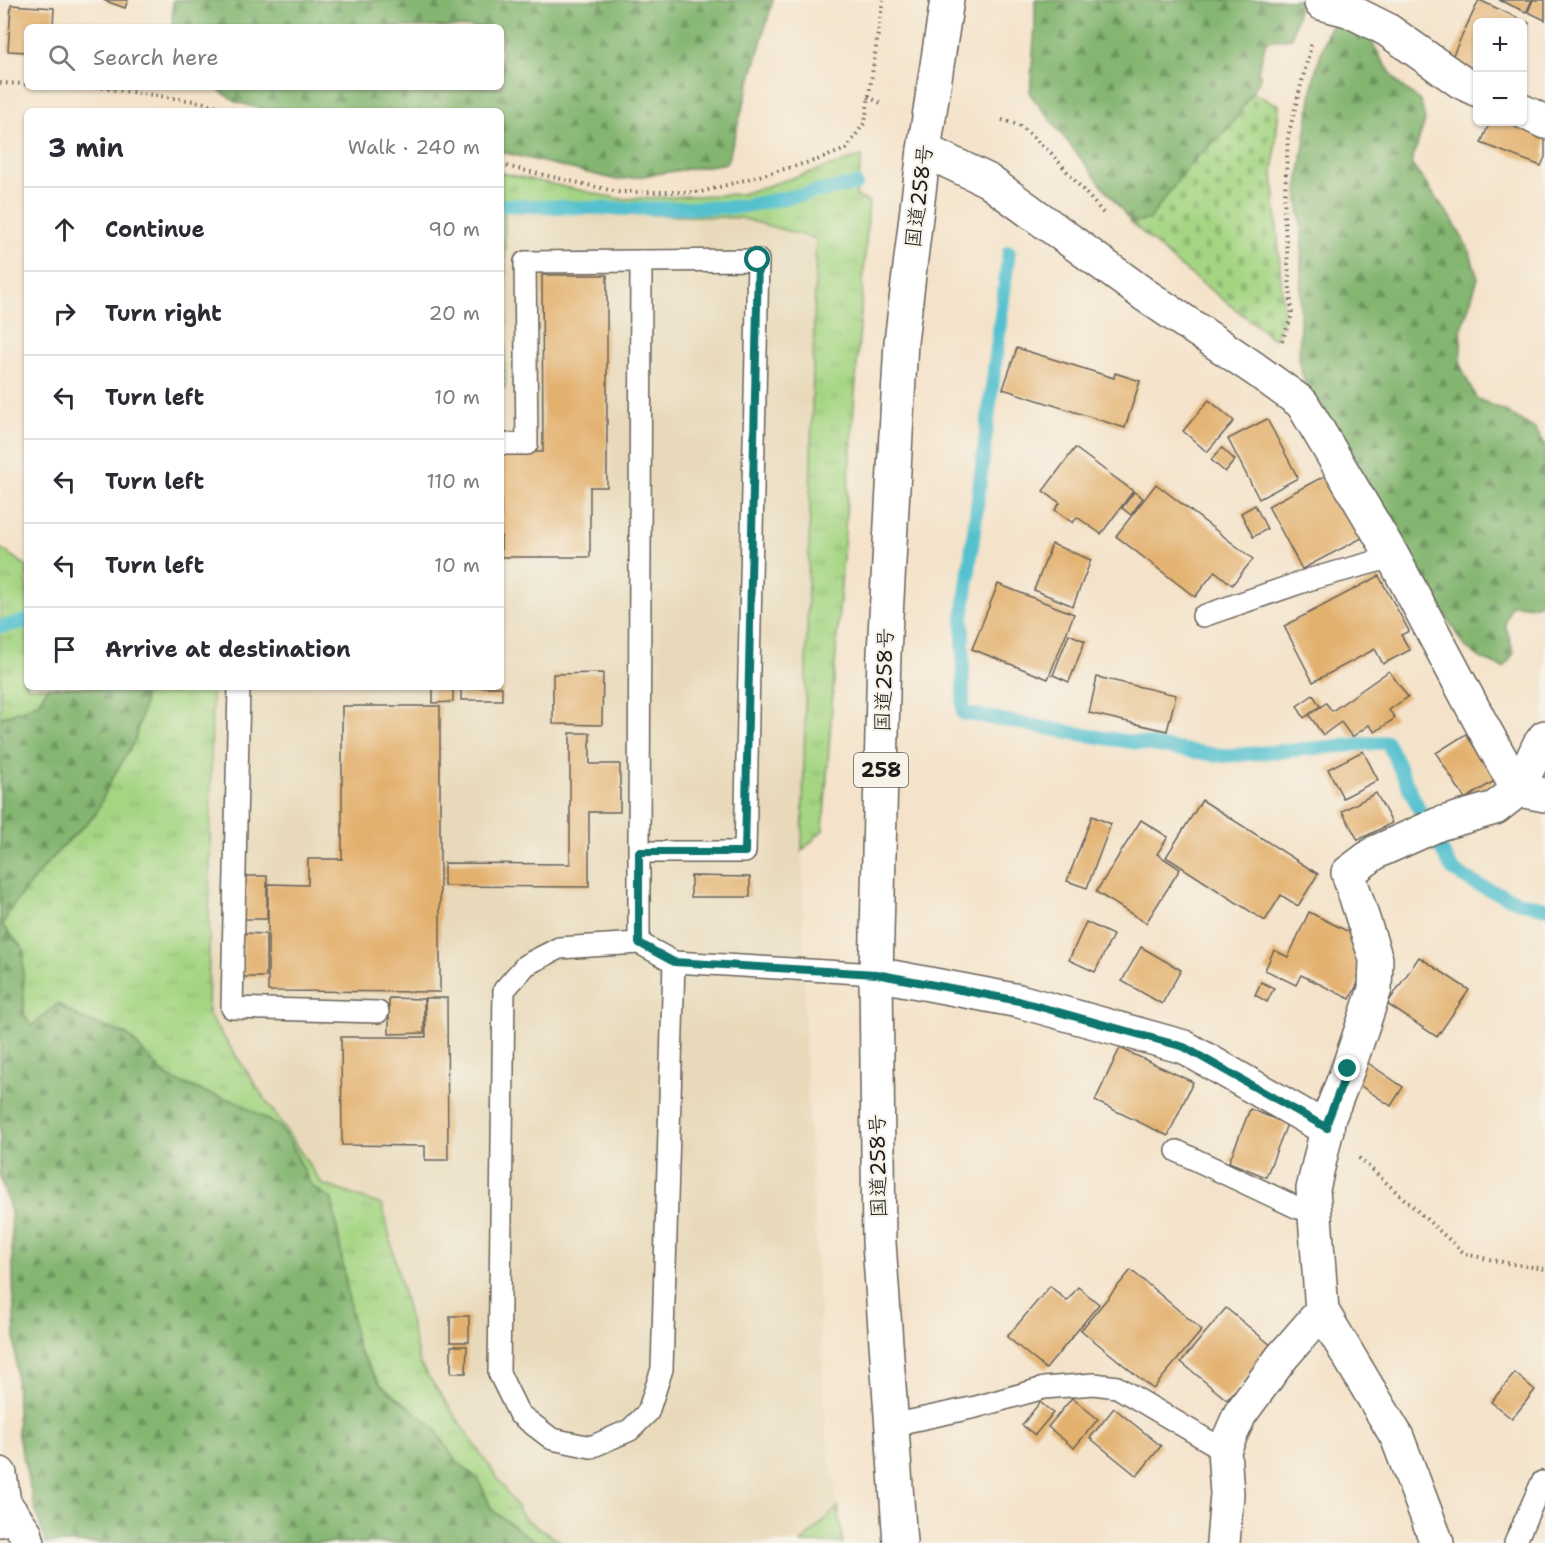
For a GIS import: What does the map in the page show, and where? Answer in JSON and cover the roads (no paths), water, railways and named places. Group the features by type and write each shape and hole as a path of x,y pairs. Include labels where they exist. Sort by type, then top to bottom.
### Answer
{"main road":[{"name":"国道258号","path":"900,1543 879,1243 876,974 884,653 901,342 924,150 947,0"},
{"path":"1322,3 1348,10 1386,29 1461,82 1473,88"},
{"path":"1527,113 1545,122"},
{"path":"924,150 987,180 1145,295 1302,403 1393,557 1482,725 1531,792"},
{"path":"1531,792 1539,745 1545,737"},
{"path":"1437,1543 1397,1437 1322,1311 1312,1189 1328,1120 1375,989 1376,959 1348,873 1376,852 1427,830 1495,808 1531,792"},
{"path":"876,974 1019,1001 1184,1047 1327,1128"},
{"path":"1223,1543 1227,1494 1224,1450 1240,1414 1282,1357 1322,1311"},
{"path":"1,1499 25,1532 28,1543"}],"lane":[{"path":"504,444 527,444 525,262 758,260 745,852 639,852"},
{"path":"639,943 641,261"},
{"path":"1203,616 1311,579 1393,557"},
{"path":"239,690 232,1008 378,1012"},
{"path":"674,962 662,1369 648,1412 630,1430 591,1447 552,1439 519,1414 499,1373 504,990 526,964 559,948 639,943 674,962 876,974"},
{"path":"1178,1151 1298,1208 1314,1203"},
{"path":"892,1425 976,1407 1044,1388 1095,1384 1117,1387 1224,1450"},
{"path":"1515,1543 1542,1482"}],"waterway":[{"path":"504,205 621,209 739,207 856,184"},
{"path":"1009,252 963,618 963,713 1224,756 1387,742 1422,815 1452,869 1473,883 1520,902 1545,908"},
{"path":"0,627 24,622"}]}
